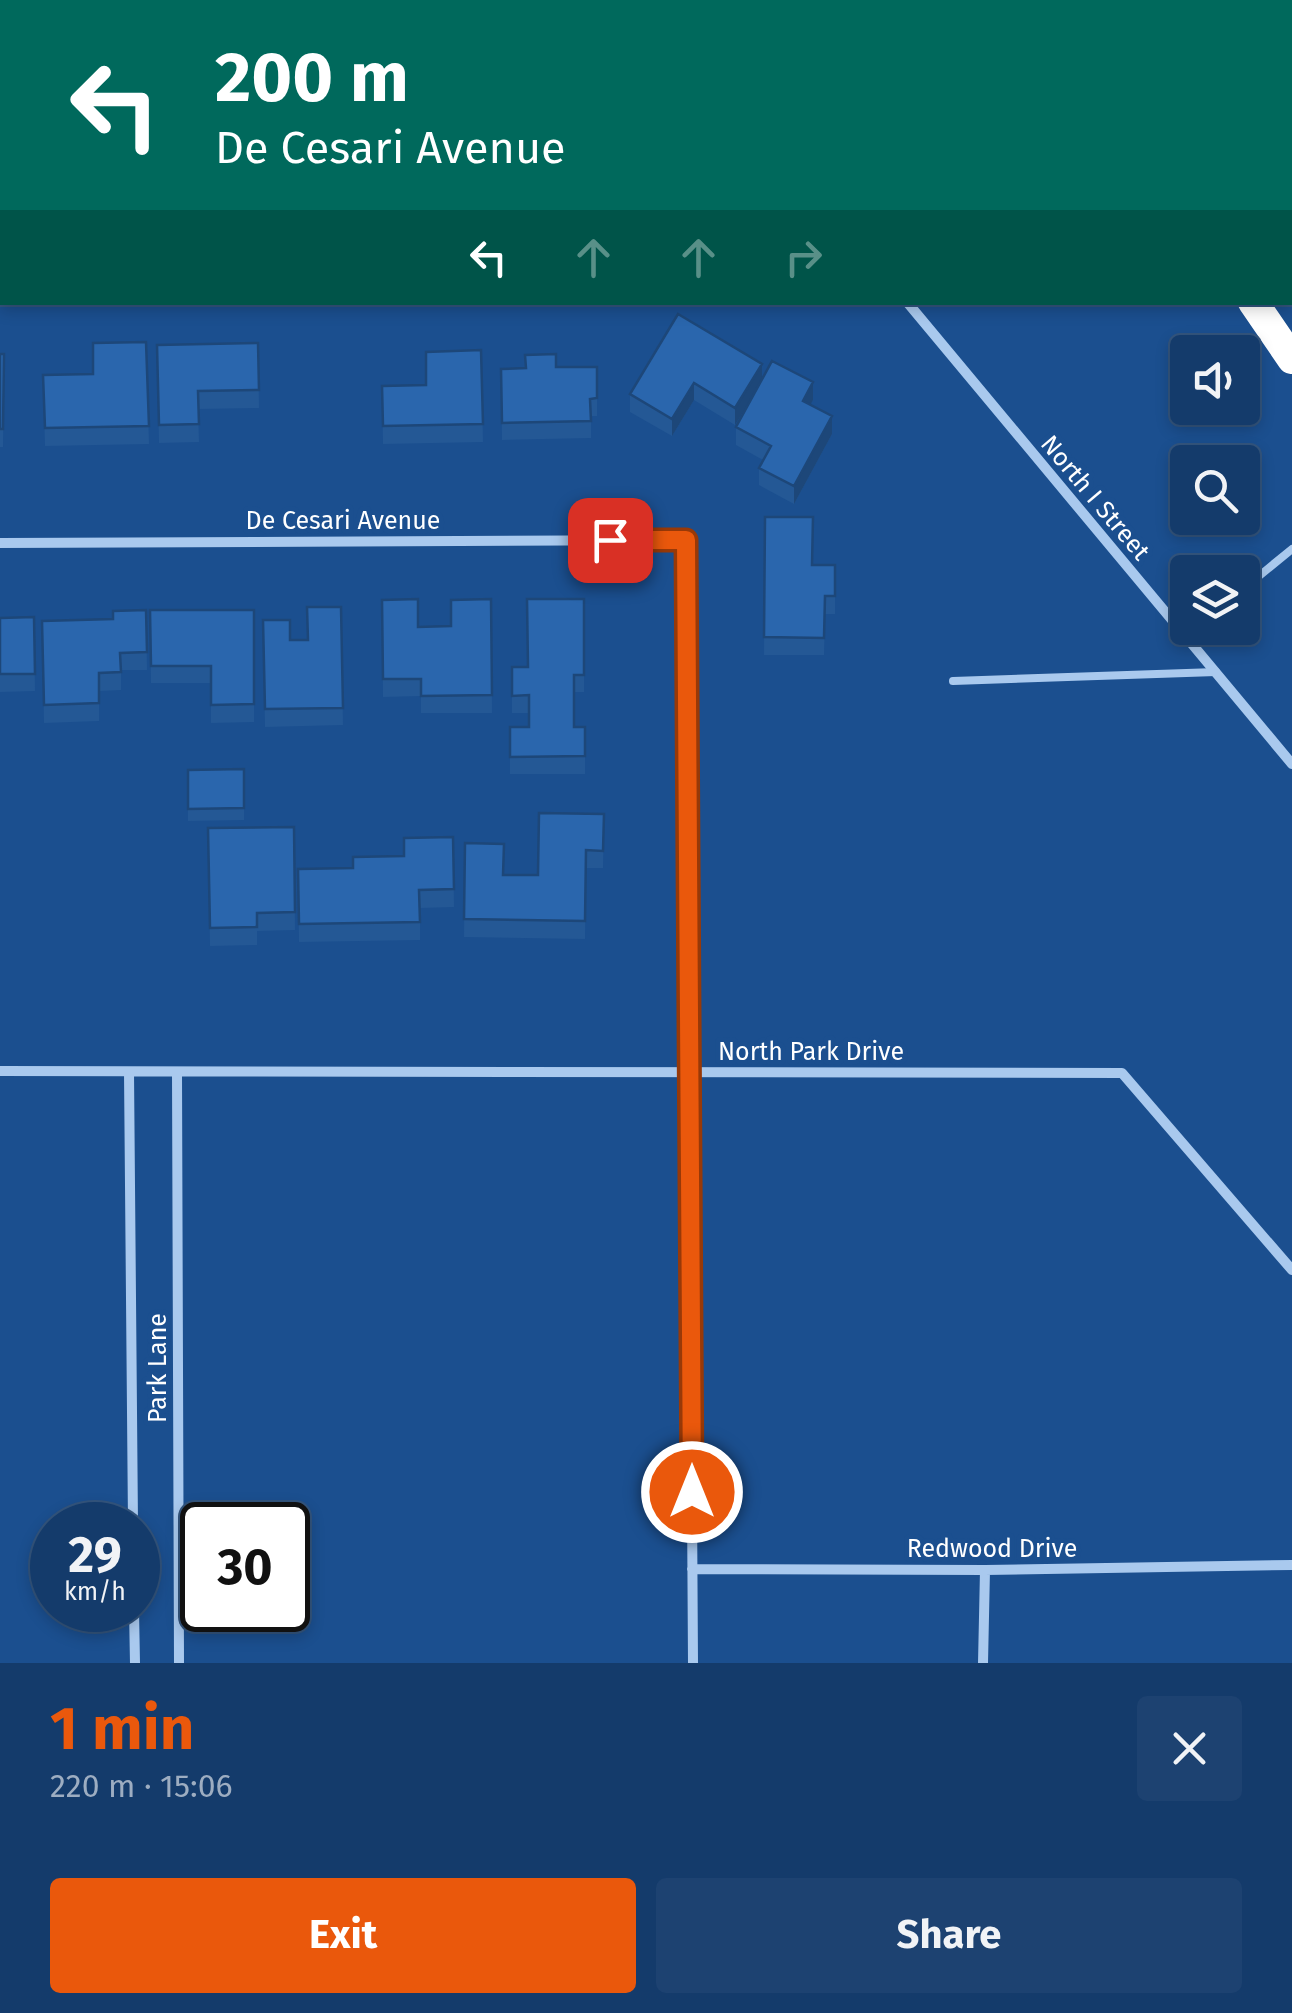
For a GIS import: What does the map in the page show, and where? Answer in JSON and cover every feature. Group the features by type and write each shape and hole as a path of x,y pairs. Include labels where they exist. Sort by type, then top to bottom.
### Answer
{"highway":[{"path":"1255,305 1292,359"},
{"path":"1270,305 1292,331"}],"street":[{"name":"North I Street","path":"909,305 1170,618"},
{"name":"De Cesari Avenue","path":"0,543 686,540 689,1072"},
{"name":"North I Street","path":"1193,645 1292,764"},
{"name":"North Park Drive","path":"0,1072 1122,1073 1292,1270"},
{"name":"Park Lane","path":"129,1072 133,1502"},
{"path":"689,1072 693,1663"},
{"name":"Park Lane","path":"178,1073 180,1663"},
{"name":"Redwood Drive","path":"692,1569 1292,1565"},
{"path":"983,1663 985,1570"},
{"path":"134,1632 135,1663"}],"lane":[{"path":"1260,575 1292,549"},
{"path":"953,681 1216,672"}],"building":[{"path":"678,314 762,364 735,408 694,383 672,419 630,394"},
{"path":"146,342 149,426 45,428 43,375 93,374 93,343"},
{"path":"258,343 259,390 198,391 199,424 159,425 157,345"},
{"path":"481,350 483,424 383,426 382,386 426,385 426,352"},
{"path":"0,354 4,354 3,429 0,429"},
{"path":"556,354 556,367 597,367 597,398 590,399 591,421 502,423 501,369 526,368 525,355"},
{"path":"772,361 813,382 803,401 832,416 794,486 759,468 771,446 736,427"},
{"path":"765,517 813,517 812,565 835,565 835,596 825,596 824,638 764,637"},
{"path":"418,599 418,627 451,626 451,600 491,599 492,695 421,696 421,679 383,679 382,600"},
{"path":"527,599 584,599 584,675 574,675 574,727 585,727 585,756 510,757 510,727 529,727 529,695 512,696 512,667 528,667"},
{"path":"307,607 341,607 343,708 265,709 263,620 290,620 290,640 308,640"},
{"path":"146,610 147,652 120,653 121,672 99,673 99,703 44,705 42,621 113,619 113,611"},
{"path":"150,610 254,610 254,704 211,705 211,666 151,666"},
{"path":"34,617 35,674 0,674 0,618"},
{"path":"244,769 244,808 188,809 188,770"},
{"path":"539,813 604,814 603,851 586,850 585,921 464,919 465,843 504,844 503,875 538,875"},
{"path":"294,827 295,912 257,913 257,927 210,928 208,828"},
{"path":"453,837 454,889 419,890 420,922 299,924 298,869 353,868 353,857 404,856 404,838"}],"route":[{"path":"610,540 686,540 692,1492"}]}
